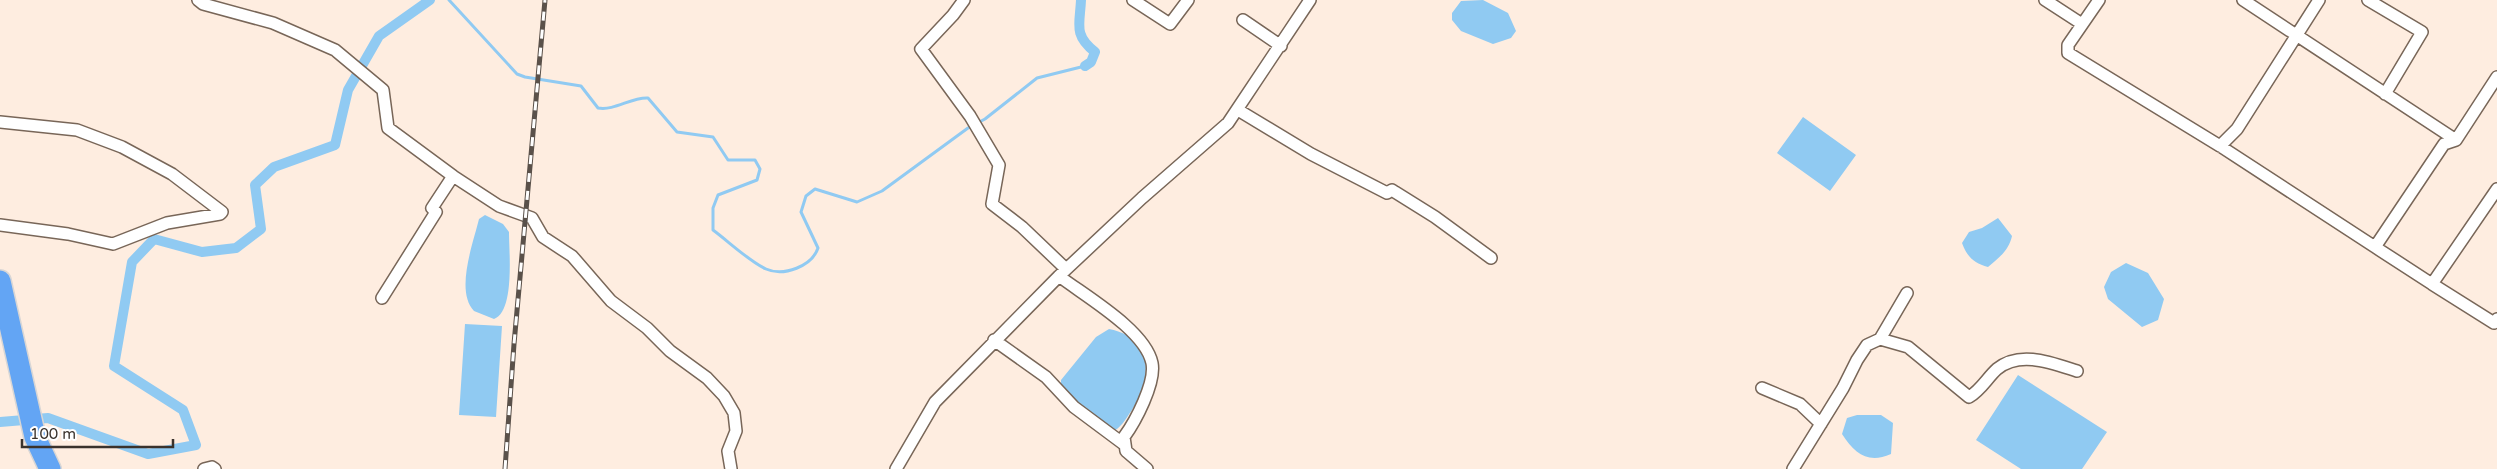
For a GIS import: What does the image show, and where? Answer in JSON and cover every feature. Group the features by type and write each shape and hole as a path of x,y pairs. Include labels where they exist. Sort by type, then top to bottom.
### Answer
{"highway":[{"path":"0,281 22,404 37,469"},
{"path":"0,336 22,404"},
{"path":"30,440 50,469"}],"street":[{"path":"198,0 203,4 273,24 335,50 383,90 388,128 452,176 498,206 532,218 543,237 572,256 611,301 647,328 670,351 707,378 724,396 734,413 736,431 728,451 731,469"},
{"path":"964,0 953,15 921,49 970,116 998,165 992,204 1022,227 1062,272 1139,338 1147,350 1152,365 1152,378 1134,422 1124,438 1126,451 1147,469"},
{"path":"1133,0 1170,24 1188,0"},
{"path":"896,469 935,402 994,340 1062,272 1142,198 1228,123 1310,0"},
{"path":"2044,0 2082,24"},
{"path":"2099,0 2068,45 2068,53 2220,146 2494,323 2497,319"},
{"path":"2243,0 2456,140"},
{"path":"2220,146 2237,129 2319,0"},
{"path":"2368,0 2422,32 2385,94"},
{"path":"1243,20 1281,46"},
{"path":"2375,247 2444,144 2456,140 2497,77"},
{"path":"1238,110 1311,154 1387,192 1392,190 1435,217 1491,258"},
{"path":"0,122 77,130 122,147 172,174 222,212 220,214 161,224 113,244 68,234 0,225"},
{"path":"382,298 436,212 432,208 452,176"},
{"path":"2432,284 2497,189"},
{"path":"1793,469 1867,345 1880,339 1907,293"},
{"path":"1880,339 1908,347 1969,398 1998,369 2011,361 2039,359 2077,371"},
{"path":"994,340 1046,378 1074,407 1125,445"},
{"path":"1762,388 1800,404 1821,424"},
{"path":"204,469 212,467 215,469"}],"water":[{"path":"1483,0 1508,13 1516,31 1511,38 1493,44 1461,31 1452,20 1452,13 1461,1"},
{"path":"1803,117 1856,155 1830,191 1777,153"},
{"path":"485,215 503,224 509,232 510,266 508,293 501,314 494,319 474,311 466,292 467,267 470,254 479,219"},
{"path":"1998,218 2012,236 2011,241 2000,257 1988,267 1972,259 1962,243 1969,232 1982,228"},
{"path":"2126,263 2148,273 2164,299 2158,320 2142,327 2108,299 2104,287 2111,272"},
{"path":"465,324 502,326 496,417 459,415"},
{"path":"1109,329 1124,334 1135,341 1142,350 1146,372 1139,397 1132,410 1120,426 1111,432 1073,402 1061,387 1061,380 1096,337"},
{"path":"2018,375 2107,432 2082,469 2021,469 1976,440"},
{"path":"1857,415 1881,415 1893,423 1891,454 1883,457 1869,457 1857,452 1852,447 1842,434 1847,418"}],"waterway":[{"path":"0,422 48,418 148,454 196,445 183,410 114,366 132,262 154,239 202,252 236,248 261,229 255,185 274,167 335,145 348,90 379,36 430,0"},
{"path":"449,0 517,74 581,86 598,108 611,108 642,98 648,98 677,132 713,137 728,160 755,160 760,169 757,180 718,195 713,208 713,230 753,262 766,269 781,272 804,265 818,248 801,212 806,196 815,189 857,202 882,191 968,128 985,119 1037,78 1085,66"},
{"path":"1081,0 1079,29 1083,40 1095,52 1091,62 1085,66"}],"railway":[{"path":"505,469 514,344 545,0"}]}
